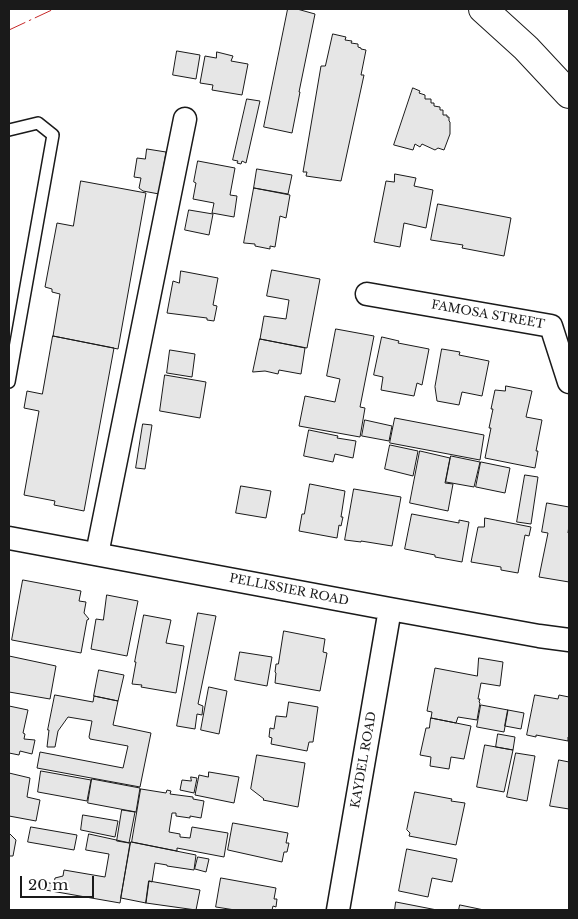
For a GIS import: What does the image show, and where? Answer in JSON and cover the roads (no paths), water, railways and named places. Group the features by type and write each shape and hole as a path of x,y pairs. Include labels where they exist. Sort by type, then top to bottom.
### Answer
{"highway":[{"path":"483,9 526,48 569,94"}],"street":[{"path":"97,554 186,118"},
{"name":"FAMOSA STREET","path":"367,294 551,326 569,382"},
{"name":"PELLISSIER ROAD","path":"9,538 390,609 569,640"},
{"name":"KAYDEL ROAD","path":"338,910 390,609"}],"lane":[{"path":"9,130 38,124 53,135 9,382"}]}
